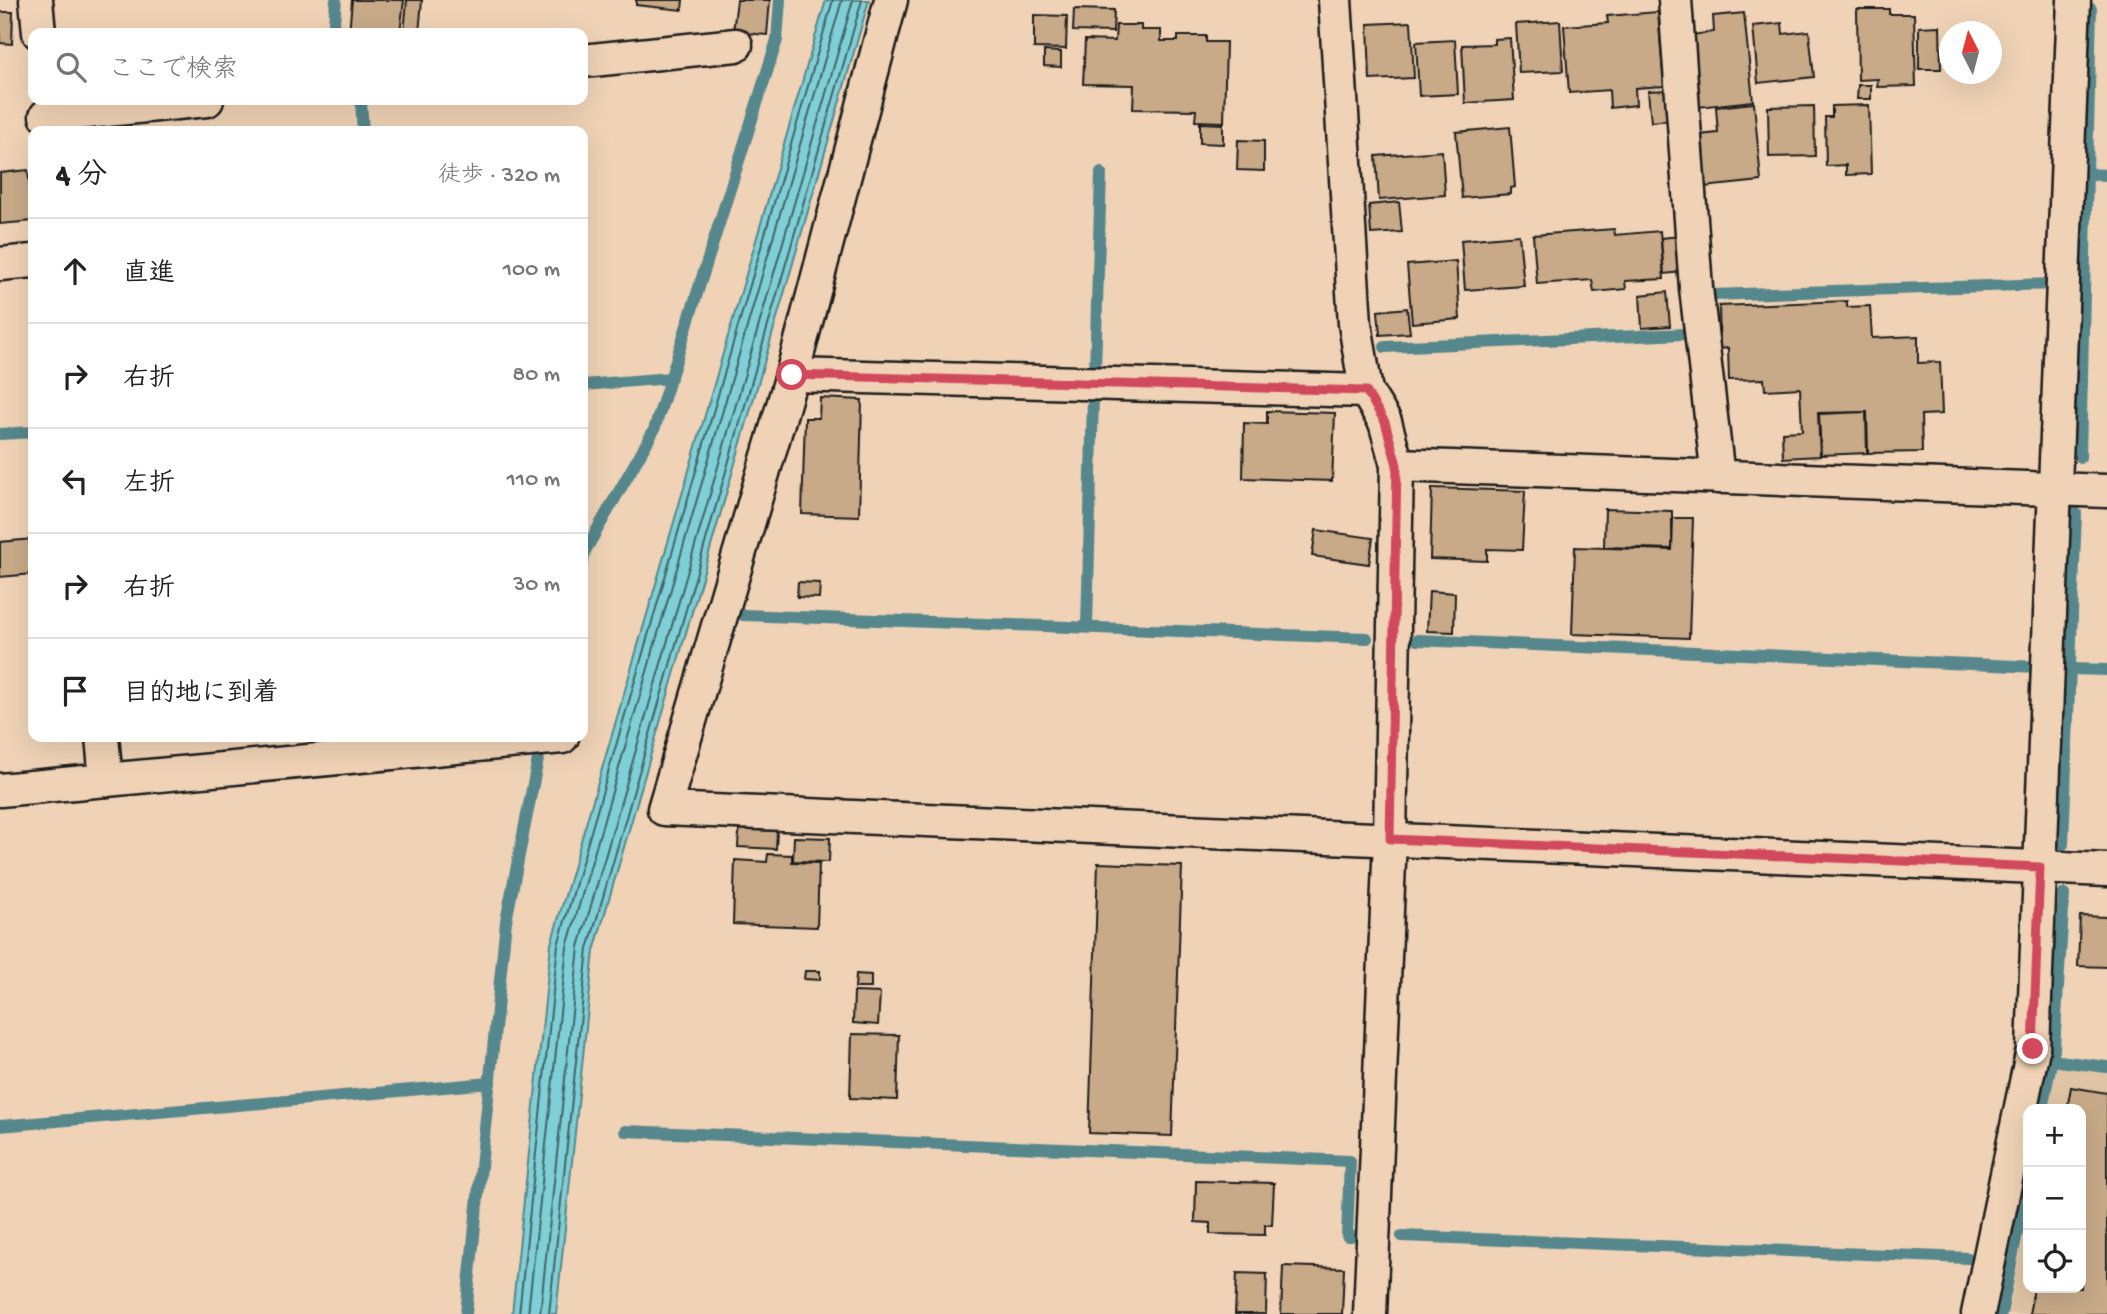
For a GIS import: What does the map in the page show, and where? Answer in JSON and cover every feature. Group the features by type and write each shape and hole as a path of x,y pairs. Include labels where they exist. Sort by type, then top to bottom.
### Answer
{"street":[{"path":"36,0 39,28"},
{"path":"891,0 792,375 664,809 2107,870"},
{"path":"1329,0 1349,0"},
{"path":"1335,0 1355,324 1366,391 1385,422 1397,465 1390,839 1370,1314"},
{"path":"1675,0 1696,288 1718,477"},
{"path":"1978,1314 2033,1049 2074,0"},
{"path":"588,60 736,45"},
{"path":"46,116 157,105"},
{"path":"0,264 28,261"},
{"path":"792,375 1366,391"},
{"path":"1397,465 2107,491"},
{"path":"102,742 106,780"},
{"path":"0,790 509,742"}],"shaded area":[{"path":"2057,1065 2107,1071 2107,1314 2008,1314 2023,1236 2023,1293 2086,1293 2086,1104 2049,1104"}],"water":[{"path":"826,0 869,0 594,951 556,1314 512,1314 551,944"}],"building":[{"path":"352,0 404,0 401,28 349,28"},
{"path":"407,0 422,0 419,28 404,28"},
{"path":"636,0 683,0 682,10 636,5"},
{"path":"737,0 770,0 767,35 733,32"},
{"path":"1074,9 1114,10 1113,32 1073,31"},
{"path":"1857,9 1889,9 1889,14 1914,14 1916,86 1877,87 1878,79 1858,80"},
{"path":"0,12 13,12 12,44 0,43"},
{"path":"1658,12 1664,86 1635,88 1636,105 1610,108 1609,90 1569,93 1564,26 1608,23 1607,16"},
{"path":"1744,13 1753,101 1698,107 1691,35 1714,32 1713,16"},
{"path":"1034,15 1067,16 1066,49 1034,48"},
{"path":"1560,21 1563,71 1519,73 1516,24"},
{"path":"1411,22 1414,78 1370,80 1368,24"},
{"path":"1782,23 1783,34 1809,31 1814,77 1758,83 1753,26"},
{"path":"1116,25 1141,25 1141,30 1161,30 1161,41 1178,41 1178,36 1206,36 1206,42 1226,42 1224,122 1195,121 1196,110 1133,109 1134,85 1083,84 1085,40 1115,41"},
{"path":"1939,26 1939,69 1919,69 1919,27"},
{"path":"1510,38 1514,100 1465,103 1462,45 1494,44 1494,39"},
{"path":"1455,40 1458,94 1419,96 1416,42"},
{"path":"1044,51 1061,52 1061,67 1044,66"},
{"path":"1858,85 1871,85 1871,99 1857,99"},
{"path":"1667,90 1670,120 1651,122 1648,91"},
{"path":"1754,103 1761,181 1704,187 1699,135 1718,133 1716,107"},
{"path":"1869,105 1871,174 1846,175 1846,165 1826,166 1825,117 1832,117 1832,106"},
{"path":"1814,106 1815,156 1769,157 1768,107"},
{"path":"1200,123 1223,124 1223,144 1200,143"},
{"path":"1510,127 1515,187 1511,188 1511,194 1462,198 1456,132"},
{"path":"1238,140 1264,141 1264,171 1237,170"},
{"path":"1442,151 1445,195 1379,200 1376,156"},
{"path":"28,170 28,221 0,224 0,173"},
{"path":"1399,202 1402,232 1371,234 1369,205"},
{"path":"1614,229 1615,235 1660,231 1664,279 1625,281 1626,289 1594,292 1592,280 1537,284 1533,235"},
{"path":"1519,235 1524,286 1465,290 1461,240"},
{"path":"1680,236 1683,272 1664,274 1661,238"},
{"path":"1456,261 1460,319 1412,323 1407,265"},
{"path":"1667,292 1670,326 1642,328 1640,295"},
{"path":"1847,301 1847,307 1870,306 1872,338 1918,336 1918,363 1940,362 1942,414 1921,415 1922,452 1868,453 1867,412 1818,413 1820,456 1783,458 1782,432 1802,431 1800,388 1765,390 1764,379 1729,380 1728,348 1720,349 1719,306"},
{"path":"1407,308 1410,333 1380,335 1378,311"},
{"path":"820,398 862,400 859,516 802,514 805,418 819,418"},
{"path":"1267,411 1335,413 1332,481 1243,478 1244,423 1267,424"},
{"path":"1866,412 1867,453 1821,455 1819,414"},
{"path":"1432,488 1525,491 1522,550 1487,549 1487,561 1430,559"},
{"path":"1605,509 1672,511 1672,549 1604,547"},
{"path":"1673,518 1693,518 1689,638 1572,634 1575,547 1672,550"},
{"path":"1316,530 1373,538 1369,564 1312,556"},
{"path":"28,539 28,574 0,577 0,542"},
{"path":"798,582 820,583 819,598 797,597"},
{"path":"1429,591 1455,593 1454,632 1427,631"},
{"path":"739,829 777,831 776,849 738,847"},
{"path":"794,837 830,838 829,862 793,861"},
{"path":"768,854 792,855 792,862 819,863 817,927 733,924 735,860 767,862"},
{"path":"1098,863 1182,866 1172,1136 1089,1133"},
{"path":"2080,916 2107,917 2107,967 2078,966"},
{"path":"805,971 820,971 820,980 804,979"},
{"path":"856,974 871,975 871,988 855,988"},
{"path":"854,992 880,993 878,1025 853,1023"},
{"path":"852,1034 899,1035 897,1100 850,1098"},
{"path":"2071,1087 2107,1093 2107,1314 2029,1314 2033,1293 2086,1293 2086,1104 2068,1104"},
{"path":"1196,1181 1274,1183 1272,1225 1265,1225 1265,1235 1210,1234 1210,1223 1195,1222"},
{"path":"1283,1266 1344,1268 1342,1314 1281,1314"},
{"path":"1237,1273 1267,1274 1266,1314 1235,1314"}],"waterway":[{"path":"333,28 336,0"},
{"path":"588,546 654,430 777,40 780,0"},
{"path":"2080,457 2091,9"},
{"path":"361,105 363,126"},
{"path":"1095,370 1101,173"},
{"path":"2087,174 2107,175"},
{"path":"1711,295 2053,284"},
{"path":"1385,347 1685,334"},
{"path":"588,385 671,378"},
{"path":"1087,627 1093,398"},
{"path":"0,434 28,432"},
{"path":"2063,844 2076,513"},
{"path":"743,615 1367,638"},
{"path":"1417,640 2039,667"},
{"path":"2070,669 2107,670"},
{"path":"466,1314 506,921 538,759"},
{"path":"2043,1104 2054,1048 2064,894"},
{"path":"2051,1060 2107,1067"},
{"path":"0,1126 490,1083"},
{"path":"625,1131 1350,1161 1347,1236 1351,1236"},
{"path":"2001,1314 2023,1202"},
{"path":"1402,1236 1968,1258"}],"route":[{"path":"792,375 1366,391 1385,422 1397,465 1390,839 2040,867 2033,1049"}]}
